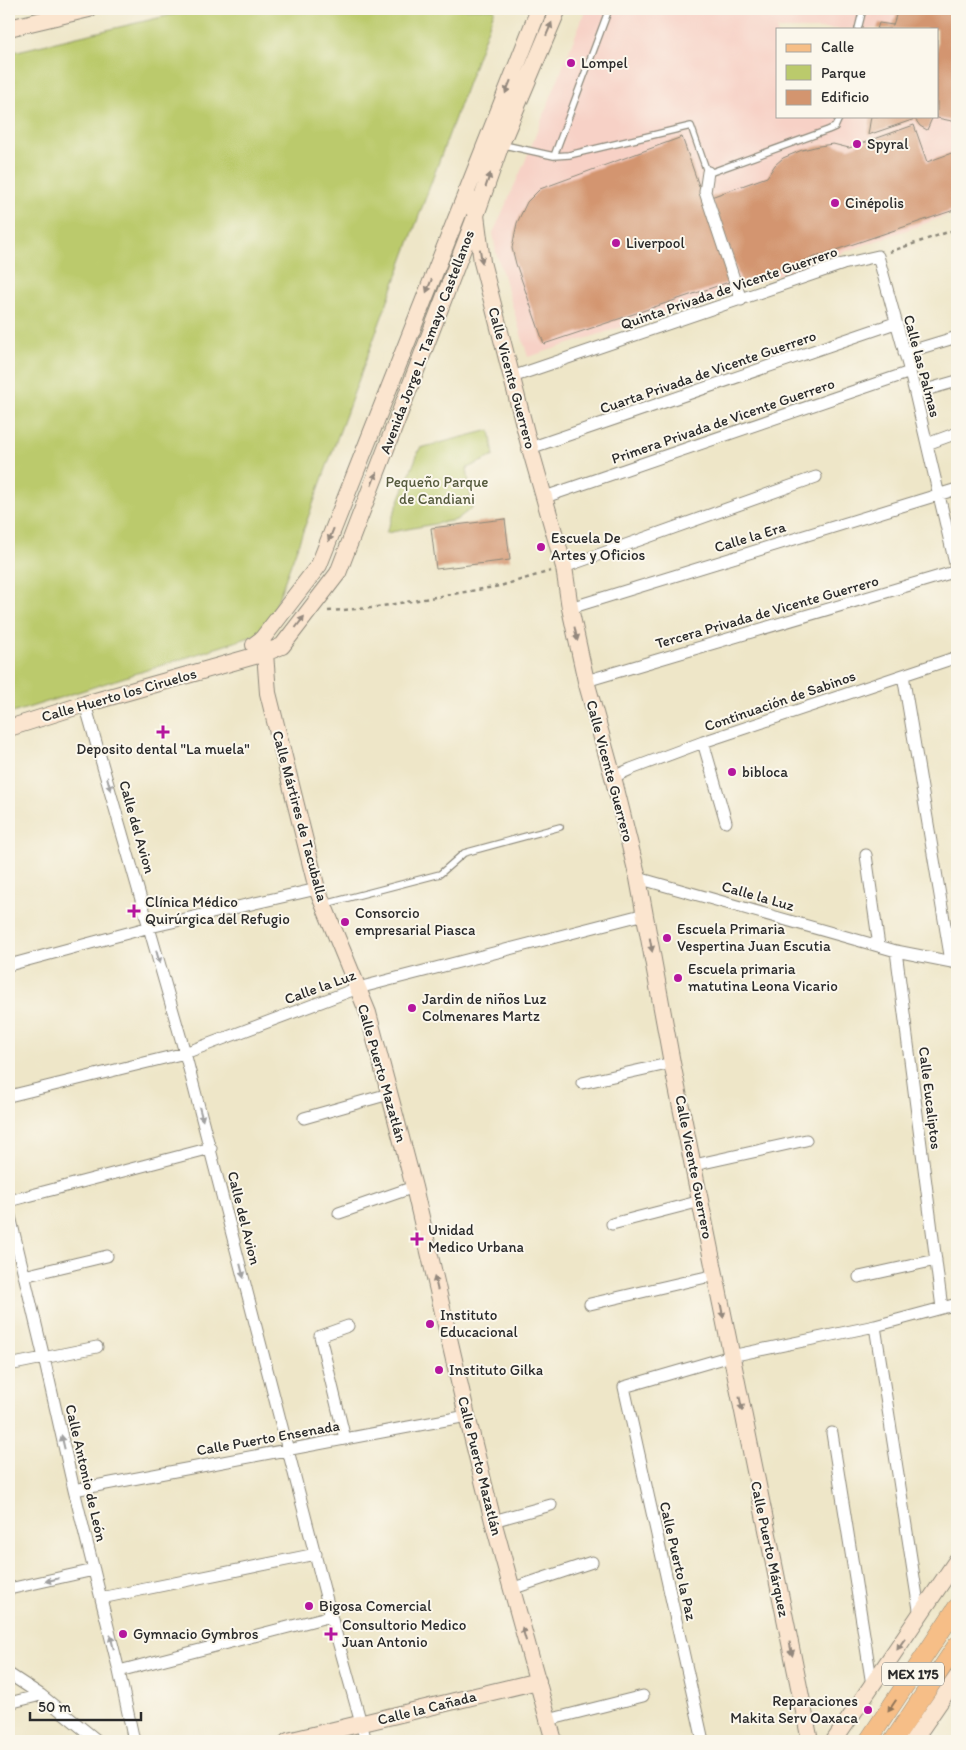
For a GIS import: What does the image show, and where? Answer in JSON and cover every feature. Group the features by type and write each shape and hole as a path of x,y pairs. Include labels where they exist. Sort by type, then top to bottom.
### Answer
{"main road":[{"name":"MEX 175","path":"868,1741 957,1607"},
{"name":"MEX 175","path":"893,1741 957,1645"}],"street":[{"path":"9,28 89,9"},
{"name":"Avenida Jorge L. Tamayo Castellanos","path":"263,646 282,646 338,573 476,215 494,143 539,9"},
{"name":"Avenida Jorge L. Tamayo Castellanos","path":"263,646 319,565 466,192 494,143 558,9"},
{"path":"708,172 705,192 741,300"},
{"name":"Calle Vicente Guerrero","path":"466,192 476,215 482,262 530,448 564,567 570,608 586,681 613,777 638,878 672,1063 731,1356"},
{"name":"Quinta Privada de Vicente Guerrero","path":"512,377 843,264 878,256"},
{"name":"Calle las Palmas","path":"878,256 910,372 957,571"},
{"name":"Cuarta Privada de Vicente Guerrero","path":"530,448 896,323"},
{"path":"904,353 957,337"},
{"name":"Primera Privada de Vicente Guerrero","path":"545,497 910,372"},
{"path":"915,393 957,381"},
{"path":"380,410 398,416"},
{"path":"927,444 957,433"},
{"path":"564,567 816,476"},
{"name":"Calle la Era","path":"570,608 957,489"},
{"name":"Tercera Privada de Vicente Guerrero","path":"586,681 957,571"},
{"name":"Calle Huerto los Ciruelos","path":"9,728 230,662 263,646"},
{"name":"Calle Mártires de Tacuballa","path":"263,646 268,693 317,889 358,988"},
{"name":"Continuación de Sabinos","path":"613,777 703,742 957,656"},
{"path":"903,675 954,962"},
{"name":"Calle del Avion","path":"86,704 211,1148 287,1448 366,1741"},
{"path":"703,742 726,822"},
{"path":"866,855 878,946"},
{"name":"Calle la Luz","path":"638,878 896,951 954,962"},
{"path":"9,964 150,927 317,889"},
{"name":"Calle la Luz","path":"9,1096 185,1053 358,988 645,914"},
{"name":"Calle Eucaliptos","path":"896,951 942,1308"},
{"name":"Calle Puerto Mazatlán","path":"358,988 368,1013 414,1187 493,1520 554,1741"},
{"path":"582,1084 672,1063"},
{"path":"304,1118 389,1094"},
{"path":"694,1165 806,1140"},
{"path":"9,1200 211,1148"},
{"path":"339,1213 414,1187"},
{"path":"612,1224 701,1201"},
{"name":"Calle Antonio de León","path":"10,1219 119,1671 134,1741"},
{"path":"24,1276 108,1256"},
{"path":"859,1277 936,1260"},
{"path":"590,1304 715,1275"},
{"path":"731,1356 875,1326 957,1304"},
{"path":"345,1439 320,1336 348,1326"},
{"path":"875,1326 920,1616"},
{"path":"9,1365 98,1347"},
{"name":"Calle Puerto la Paz","path":"703,1741 624,1387 731,1356"},
{"name":"Calle Puerto Márquez","path":"731,1356 810,1741"},
{"name":"Calle Puerto Ensenada","path":"74,1490 287,1448 467,1416"},
{"path":"832,1433 872,1685"},
{"path":"493,1520 551,1505"},
{"path":"101,1598 316,1554"},
{"path":"834,1741 957,1560"},
{"path":"511,1589 592,1562"},
{"path":"9,1590 94,1570"},
{"path":"119,1671 331,1616"},
{"path":"9,1674 41,1695 98,1741"},
{"path":"913,1741 957,1677"},
{"name":"Calle la Cañada","path":"288,1741 538,1681"},
{"path":"9,1703 41,1695"},
{"path":"548,1720 643,1696"}],"lane":[{"path":"554,156 609,9"},
{"path":"858,28 863,9"},
{"path":"494,143 554,156 569,155 691,126 708,172 712,172 828,130 834,127 839,118"},
{"path":"323,905 440,874 464,853 560,827"}],"path":[{"path":"878,256 957,229"},
{"path":"308,612 372,608 491,588 564,567"}],"shaded area":[{"path":"586,9 957,9 957,212 734,291 528,357 496,252 493,233 524,164"}],"green space":[{"path":"196,9 495,9 266,632 9,714 9,53"},
{"name":"Pequeño Parque de Candiani","path":"490,430 494,456 467,468 472,508 456,520 386,533 420,448"}],"building":[{"path":"898,9 957,9 957,122 937,118 938,28 877,28 879,23 893,25"},
{"path":"871,118 932,118 927,130 920,126 915,119 868,135"},
{"name":"Cinépolis","path":"914,125 927,162 957,151 957,209 741,282 711,197 767,177 775,165 783,158 802,150 833,144 849,148"},
{"name":"Liverpool","path":"682,137 732,281 544,344 512,248 517,223 527,202 540,189"},
{"path":"505,519 510,560 436,569 431,528"}],"place":[{"name":"Lompel","path":"571,63"},
{"name":"Spyral","path":"857,144"},
{"name":"Cinépolis","path":"835,203"},
{"name":"Liverpool","path":"616,243"},
{"name":"Escuela De Artes y Oficios","path":"541,547"},
{"name":"Deposito dental \"La muela\"","path":"163,732"},
{"name":"bibloca","path":"732,772"},
{"name":"Clínica Médico Quirúrgica del Refugio","path":"134,911"},
{"name":"Consorcio empresarial Piasca","path":"345,922"},
{"name":"Escuela Primaria Vespertina Juan Escutia","path":"667,938"},
{"name":"Escuela primaria matutina Leona Vicario","path":"678,978"},
{"name":"Jardin de niños Luz Colmenares Martz","path":"412,1008"},
{"name":"Unidad Medico Urbana","path":"417,1239"},
{"name":"Instituto Educacional","path":"430,1324"},
{"name":"Instituto Gilka","path":"439,1370"},
{"name":"Bigosa Comercial","path":"309,1606"},
{"name":"Gymnacio Gymbros","path":"123,1634"},
{"name":"Consultorio Medico Juan Antonio","path":"331,1634"},
{"name":"Reparaciones Makita Serv Oaxaca","path":"868,1710"}]}
